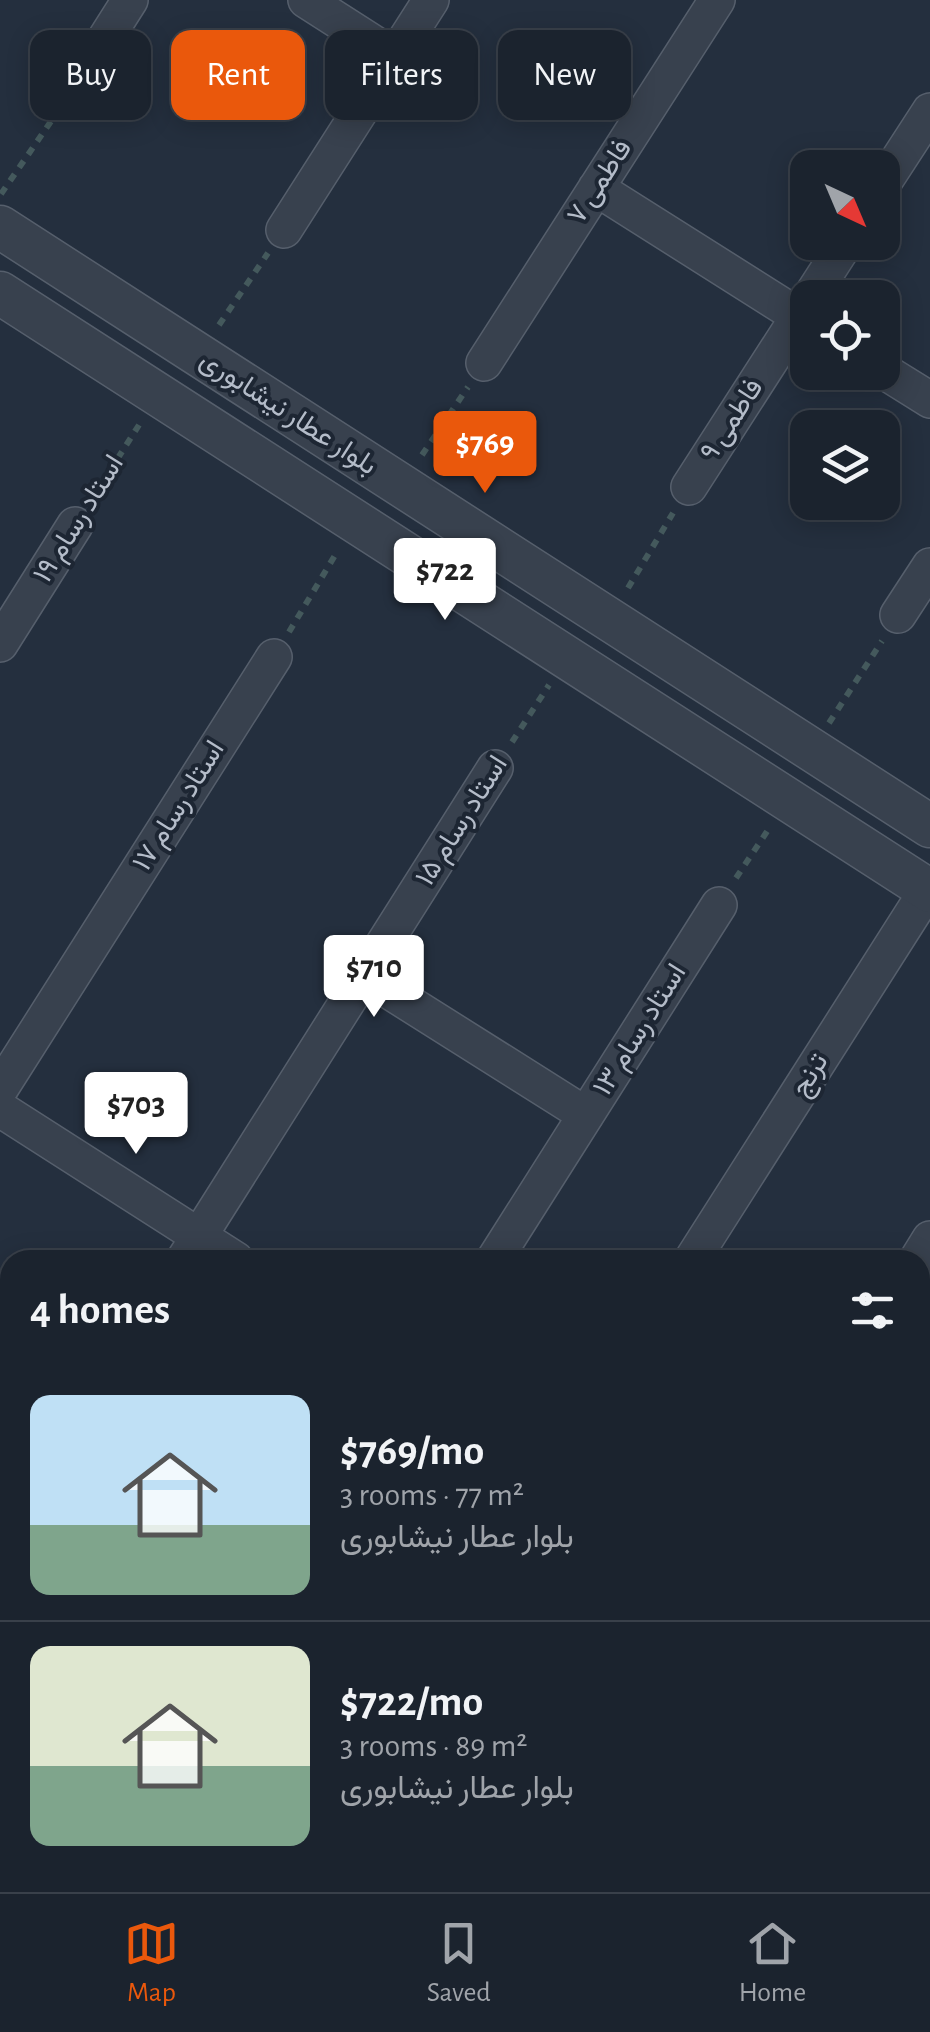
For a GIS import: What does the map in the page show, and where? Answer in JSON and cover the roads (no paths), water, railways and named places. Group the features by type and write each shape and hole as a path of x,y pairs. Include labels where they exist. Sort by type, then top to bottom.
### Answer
{"street":[{"path":"111,30 130,0"},
{"path":"306,0 353,30"},
{"path":"413,30 432,0"},
{"name":"فاطمی ۷","path":"484,363 716,0"},
{"path":"900,157 930,111"},
{"path":"284,230 355,120"},
{"path":"596,188 790,301"},
{"name":"بلوار عطار نیشابوری","path":"0,227 930,826"},
{"name":"بلوار عطار نیشابوری","path":"5,307 158,395 929,889"},
{"name":"فاطمی ۹","path":"689,487 790,334"},
{"path":"900,381 930,400"},
{"name":"استاد رسام ۱۹","path":"0,644 75,525"},
{"path":"898,616 930,566"},
{"name":"استاد رسام ۱۷","path":"0,1089 274,657"},
{"name":"استاد رسام ۱۵","path":"191,1248 495,768"},
{"name":"ترنج","path":"698,1250 929,889"},
{"name":"استاد رسام ۱۳","path":"500,1250 719,904"},
{"path":"364,974 586,1114"},
{"path":"0,1109 191,1248"}]}
